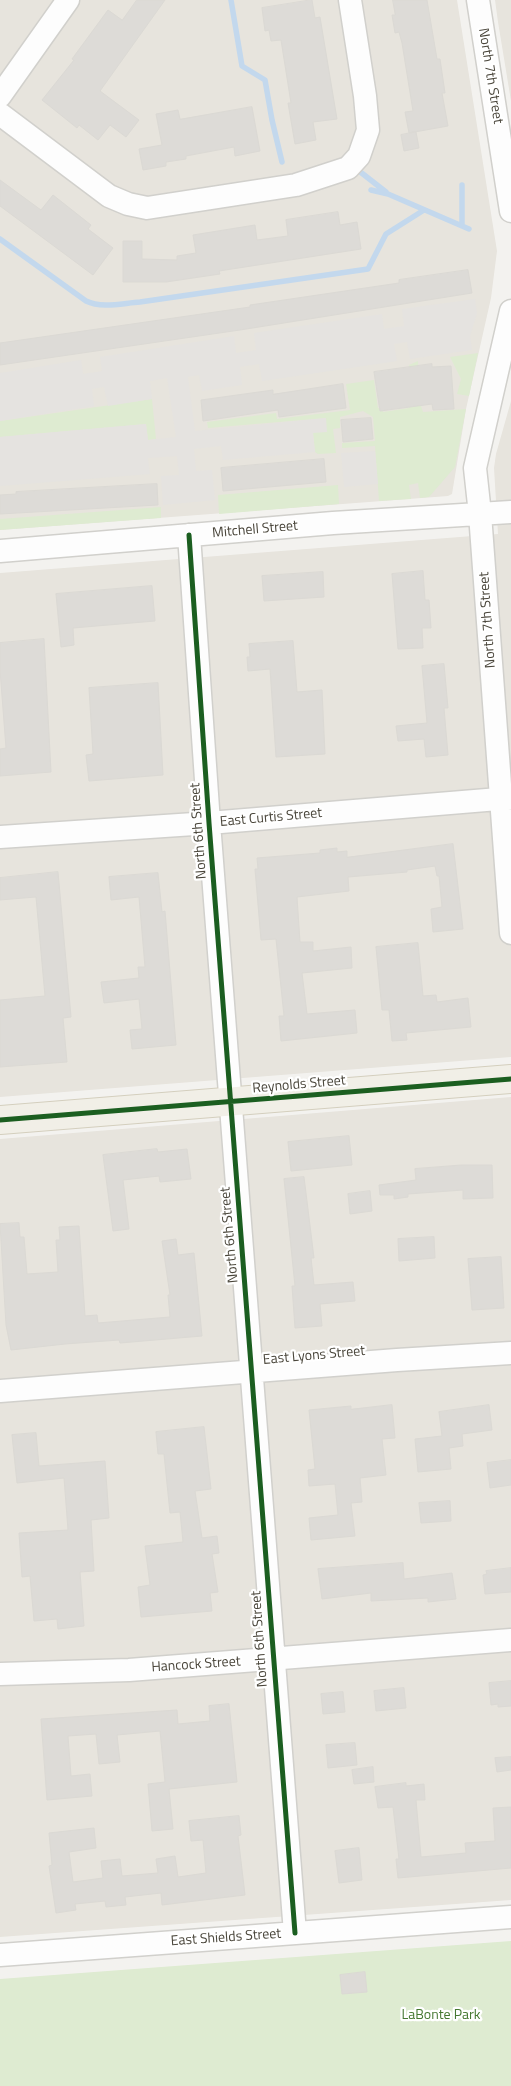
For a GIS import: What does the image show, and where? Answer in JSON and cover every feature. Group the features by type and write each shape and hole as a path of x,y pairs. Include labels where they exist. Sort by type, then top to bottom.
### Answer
{"main road":[{"name":"Reynolds Street","path":"0,1120 511,1079"}],"street":[{"path":"0,96 68,0"},
{"path":"0,114 109,196 128,204 147,208 296,185 324,177 348,168 359,156 368,130 365,96 350,0"},
{"name":"North 7th Street","path":"478,0 511,210"},
{"name":"North 7th Street","path":"511,311 475,468 506,798 511,933"},
{"name":"Mitchell Street","path":"0,551 189,535 511,512"},
{"name":"North 6th Street","path":"189,535 230,1102 295,1933"},
{"name":"East Curtis Street","path":"0,837 209,823 506,798"},
{"name":"East Lyons Street","path":"0,1391 511,1353"},
{"name":"Hancock Street","path":"0,1674 129,1670 511,1640"},
{"name":"East Shields Street","path":"1,1949 295,1933 511,1917"}],"shaded area":[{"path":"0,0 457,0 497,251 491,298 466,409 452,494 448,496 0,530"},
{"path":"495,0 511,0 511,101 498,22"},
{"path":"475,299 477,313 470,336 472,350 410,359 407,342 394,344 397,361 262,381 259,364 240,367 242,385 202,391 199,375 188,377 195,431 326,418 327,432 313,433 315,452 223,460 221,446 194,449 196,471 212,470 215,500 163,505 161,476 179,475 177,456 148,458 150,474 0,486 0,437 146,424 148,440 176,437 167,378 150,381 152,399 108,406 104,387 92,389 94,406 0,421 0,373 81,360 83,374 102,371 100,357 234,336 236,353 256,350 254,333 382,314 384,329 404,326 402,309"},
{"path":"511,401 511,1057 0,1097 0,573 498,534 494,468 496,454"},
{"path":"375,451 378,484 344,487 341,453"},
{"path":"511,1097 511,1900 0,1937 0,1139"}],"green space":[{"path":"478,353 469,396 457,394 461,379 450,357"},
{"path":"418,361 420,403 423,412 466,409 455,467 429,497 420,498 418,483 409,485 411,499 379,501 375,446 342,448 342,443 375,441 373,417 363,411 340,417 340,428 333,429 336,453 318,454 315,452 313,433 326,418 208,428 207,422 276,413 277,419 350,410 346,384 374,380 378,408 380,408 380,392 383,412 409,408 406,388 412,387 409,365"},
{"path":"152,399 156,439 148,440 146,424 0,437 0,421"},
{"path":"338,485 339,504 219,514 218,495"},
{"path":"161,507 161,518 0,530 0,519"},
{"name":"LaBonte Park","path":"511,1941 511,2086 0,2086 0,1979"}],"building":[{"path":"137,0 165,0 100,91 139,120 126,137 110,125 98,140 79,125 77,128 42,100 74,60 72,59 108,10 122,20"},
{"path":"312,0 315,18 320,17 337,119 313,122 316,140 295,144 288,103 291,103 281,40 271,41 269,30 265,31 262,8"},
{"path":"393,0 427,0 437,59 440,59 445,93 442,93 448,126 409,133 405,112 413,111 402,43 399,32 395,33 392,15 395,15"},
{"path":"252,107 260,151 235,156 234,147 186,156 186,159 166,162 166,166 143,170 139,149 162,145 156,114 178,110 180,119"},
{"path":"416,132 419,148 404,151 401,135"},
{"path":"0,180 41,210 53,195 91,225 88,229 113,248 93,275 0,206"},
{"path":"338,212 340,225 357,222 361,249 219,271 220,274 166,282 123,282 123,241 142,241 142,259 177,260 177,256 196,253 193,235 255,225 257,240 288,236 286,220"},
{"path":"468,270 472,293 240,330 0,365 0,343 250,307 250,305 399,283 399,280"},
{"path":"432,364 432,367 451,366 454,409 433,410 432,404 380,411 374,372"},
{"path":"343,384 346,408 279,417 278,410 203,421 201,400 273,390 273,394"},
{"path":"371,418 373,439 343,442 341,420"},
{"path":"324,459 326,482 223,491 221,468"},
{"path":"157,484 158,505 0,514 0,495 16,494 16,492"},
{"path":"423,571 425,600 429,600 431,628 422,628 423,648 398,649 392,574"},
{"path":"323,572 324,597 264,601 262,576"},
{"path":"152,586 155,621 73,628 74,645 61,647 56,594"},
{"path":"44,639 51,772 0,776 0,749 6,748 0,670 0,643"},
{"path":"293,641 297,692 322,690 325,754 276,757 270,669 248,671 247,657 250,657 249,644"},
{"path":"444,664 448,708 444,708 448,755 426,757 424,739 398,741 396,726 427,723 422,666"},
{"path":"158,683 163,775 89,781 86,755 93,754 89,688"},
{"path":"453,844 463,929 433,932 431,909 442,907 439,876 437,876 435,866 407,870 407,872 348,877 349,891 297,897 300,942 313,942 313,951 351,947 352,968 302,973 307,1014 355,1010 357,1033 281,1041 279,1016 284,1016 276,939 261,940 255,869 258,869 257,858 320,853 320,850 337,848 337,852 347,851 347,857"},
{"path":"58,872 71,1017 63,1018 67,1062 0,1067 0,1000 45,996 36,897 0,900 0,878"},
{"path":"158,873 162,912 165,911 176,1045 132,1049 130,1030 142,1029 139,999 104,1003 101,982 139,978 138,967 145,967 139,897 111,900 109,877"},
{"path":"418,943 423,996 436,995 437,1002 468,998 471,1027 406,1033 407,1040 392,1041 389,1010 382,1010 376,947"},
{"path":"349,1136 352,1165 291,1171 288,1142"},
{"path":"157,1149 158,1152 187,1149 191,1179 160,1182 159,1176 123,1180 129,1229 113,1231 103,1155"},
{"path":"462,1165 492,1165 493,1198 463,1199 463,1190 408,1194 408,1197 394,1199 394,1195 380,1195 379,1185 416,1180 415,1169"},
{"path":"304,1177 314,1258 311,1258 314,1285 353,1282 355,1301 320,1304 322,1326 295,1328 292,1286 295,1286 284,1179"},
{"path":"370,1191 372,1211 350,1214 348,1194"},
{"path":"19,1223 20,1237 24,1237 27,1274 58,1272 56,1240 60,1240 59,1227 79,1226 85,1316 97,1315 98,1323 170,1317 168,1295 170,1295 162,1241 176,1239 178,1255 194,1253 202,1336 120,1343 119,1340 11,1350 6,1325 0,1224"},
{"path":"434,1237 435,1258 399,1261 398,1239"},
{"path":"501,1257 504,1308 472,1310 468,1259"},
{"path":"392,1405 395,1438 382,1439 386,1475 360,1478 362,1502 351,1503 355,1536 311,1540 309,1518 338,1515 335,1484 309,1486 308,1470 315,1469 309,1410 351,1406 351,1409"},
{"path":"489,1405 492,1430 462,1434 463,1446 449,1448 451,1469 418,1472 415,1439 442,1436 439,1412"},
{"path":"204,1427 211,1489 195,1491 202,1538 217,1536 219,1553 212,1554 218,1592 210,1593 212,1611 141,1617 138,1587 150,1585 145,1546 183,1542 180,1512 170,1513 164,1454 158,1454 156,1432"},
{"path":"36,1433 39,1466 105,1461 109,1518 91,1520 94,1571 80,1572 84,1626 58,1629 57,1619 34,1621 30,1576 22,1577 19,1533 68,1530 64,1478 17,1483 12,1435"},
{"path":"511,1460 511,1485 490,1488 487,1463"},
{"path":"450,1501 451,1521 421,1523 419,1503"},
{"path":"403,1563 404,1579 452,1573 456,1599 428,1602 428,1598 371,1601 371,1593 322,1599 318,1569"},
{"path":"511,1568 511,1592 485,1594 483,1575 487,1574 486,1571"},
{"path":"511,1681 511,1706 498,1707 498,1704 491,1705 489,1683"},
{"path":"404,1688 406,1708 376,1711 374,1691"},
{"path":"343,1692 345,1712 323,1714 321,1694"},
{"path":"229,1704 237,1782 169,1789 173,1829 152,1831 148,1784 165,1782 160,1731 117,1735 120,1762 99,1764 96,1734 68,1736 71,1776 90,1774 92,1796 47,1800 41,1719 177,1710 178,1724 210,1721 209,1706"},
{"path":"355,1743 357,1765 328,1768 326,1745"},
{"path":"511,1757 511,1770 497,1772 495,1758"},
{"path":"373,1767 374,1782 354,1784 352,1770"},
{"path":"406,1783 406,1786 424,1784 425,1800 416,1800 421,1857 466,1853 465,1843 495,1841 493,1808 511,1807 511,1868 398,1878 396,1859 399,1859 393,1807 378,1808 375,1787"},
{"path":"239,1816 241,1835 238,1836 245,1895 162,1905 161,1893 125,1897 126,1905 106,1907 105,1901 75,1904 76,1910 56,1913 49,1866 52,1865 49,1833 94,1828 96,1848 69,1852 73,1882 103,1878 101,1861 120,1859 122,1876 158,1873 156,1859 175,1856 178,1877 206,1873 203,1840 191,1841 189,1821"},
{"path":"359,1848 362,1880 339,1883 335,1851"},
{"path":"365,1972 367,1992 342,1994 340,1975"}],"waterway":[{"path":"231,0 242,66 265,80 282,162"},
{"path":"354,167 386,192"},
{"path":"462,185 462,226"},
{"path":"371,190 388,194 469,229"},
{"path":"0,239 86,301 99,305 113,305 368,269 386,234 424,210"}],"cycle path":[{"path":"189,535 209,823 295,1933"},
{"path":"0,1120 511,1079"}]}
